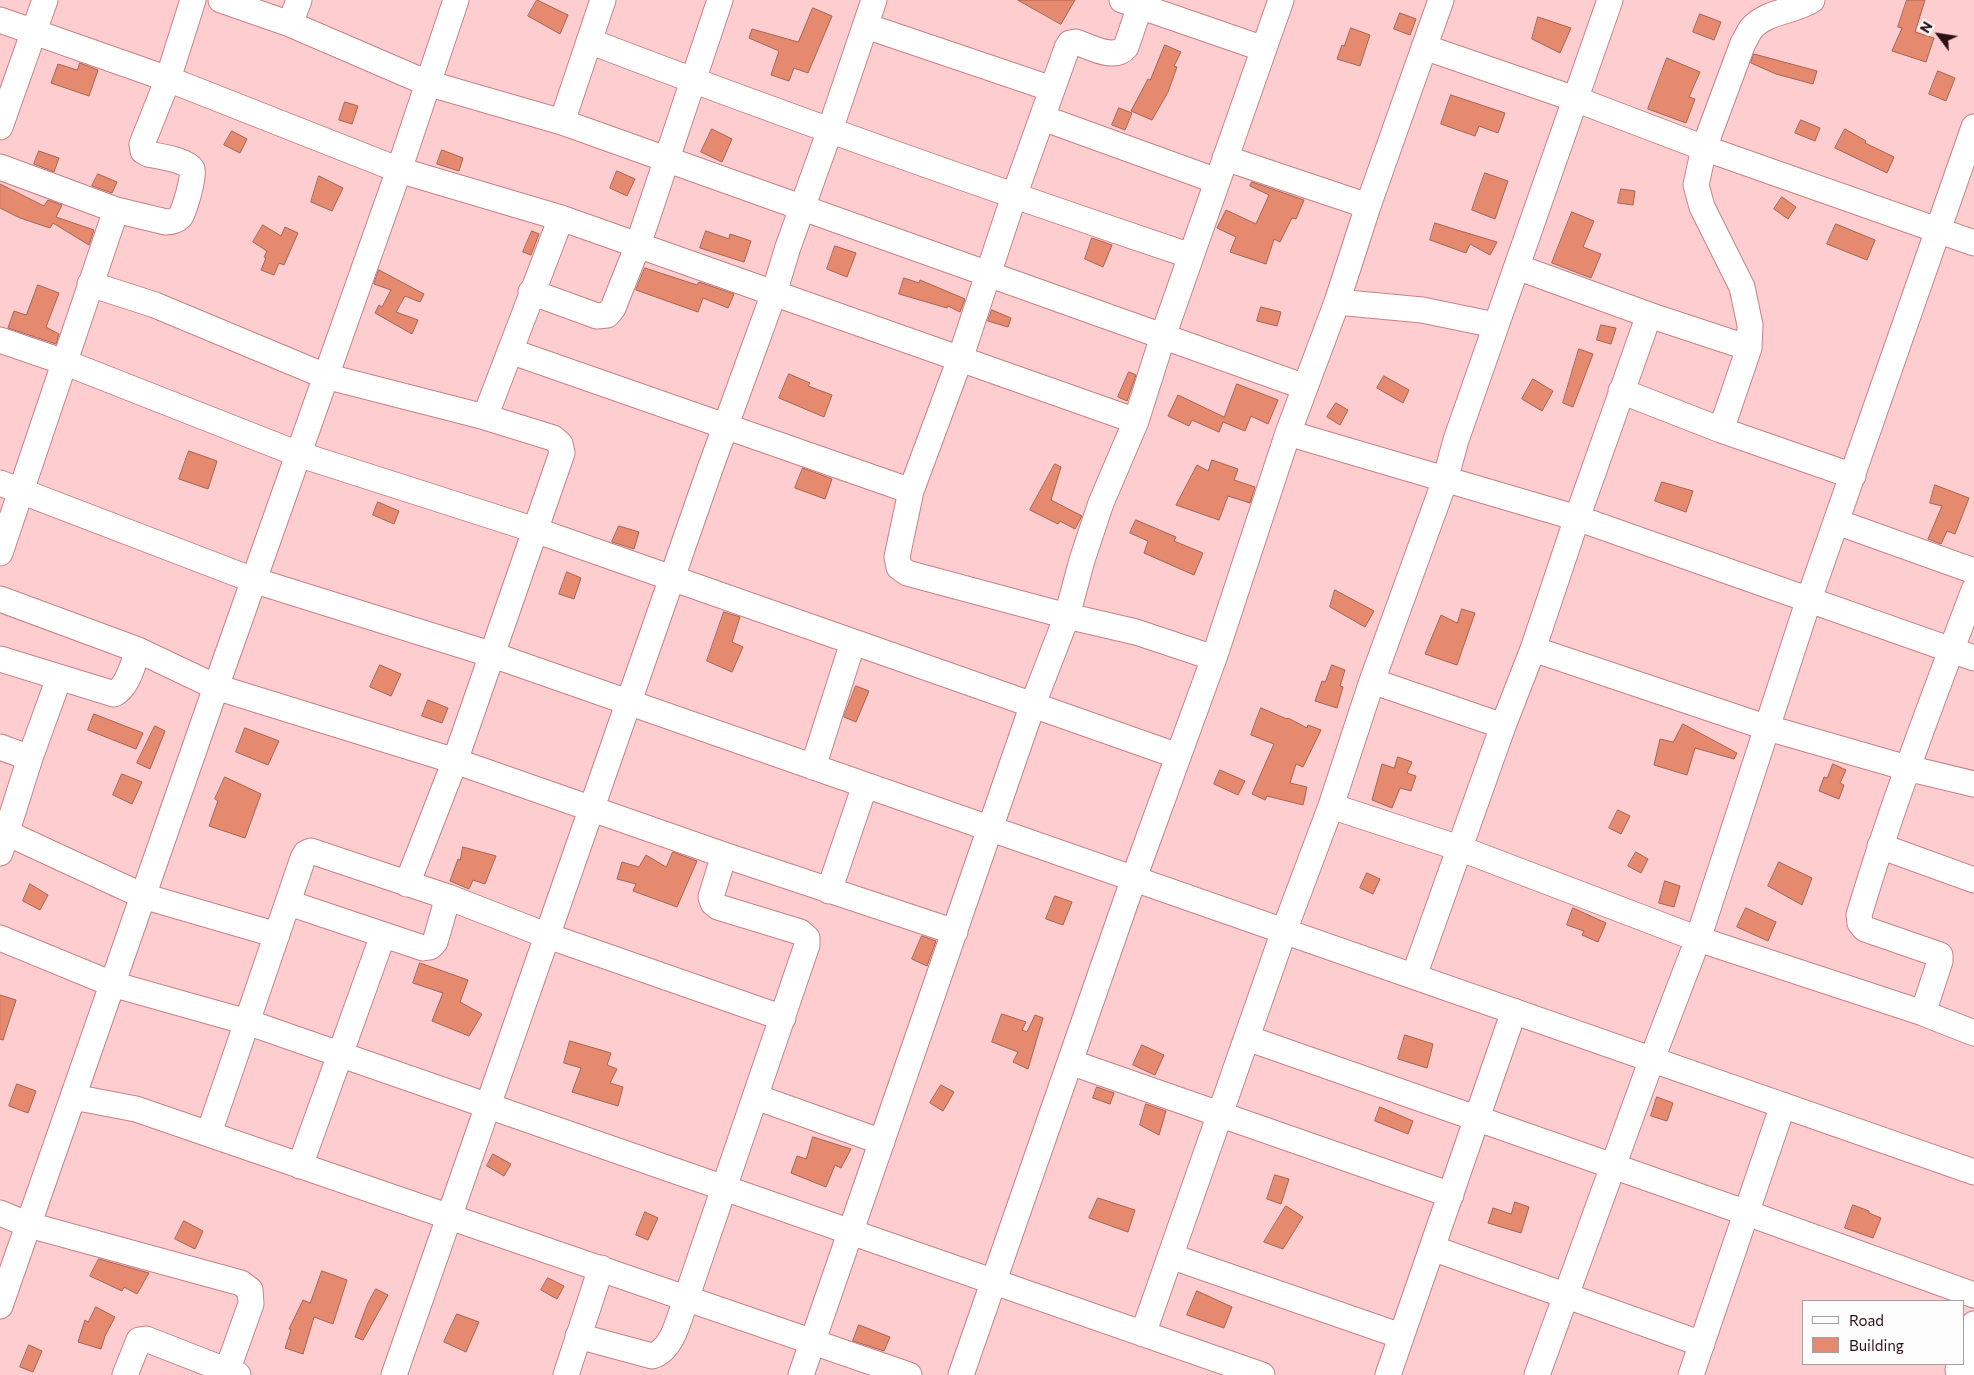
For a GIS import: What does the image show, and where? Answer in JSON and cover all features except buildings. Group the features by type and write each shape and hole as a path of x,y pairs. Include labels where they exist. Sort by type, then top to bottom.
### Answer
{"street":[{"path":"0,127 45,0"},
{"path":"0,167 116,210 166,222 174,221 181,216 193,175 191,168 185,163 148,154 143,151 142,144 168,79 193,0"},
{"path":"221,0 290,24 427,83 562,122 1305,387"},
{"path":"290,24 299,0"},
{"path":"0,1306 253,580 399,170 456,0"},
{"path":"562,122 603,0"},
{"path":"531,292 597,316 607,315 613,308 638,245 720,0"},
{"path":"394,1375 725,425 774,293 874,0"},
{"path":"801,1375 1033,704 1067,616 1082,560 1101,503 1136,421 1163,336 1281,0"},
{"path":"961,1375 992,1281 1134,878 1214,658 1288,433 1337,302 1368,206 1441,0"},
{"path":"1143,1334 1284,931 1332,806 1372,681 1445,480 1456,440 1610,0"},
{"path":"1722,430 1749,348 1750,324 1742,287 1702,207 1696,185 1704,148 1743,43 1752,28 1766,18 1803,6 1812,0"},
{"path":"1214,658 1136,632 1067,616 907,573 899,567 897,557 911,491 960,359 1014,196 1070,42 1076,42 1114,54 1122,53 1126,47 1135,2 1264,49"},
{"path":"0,20 168,79 399,170 561,218 1136,421"},
{"path":"866,26 1052,89"},
{"path":"589,41 1014,196 1191,256"},
{"path":"1424,47 1974,243"},
{"path":"1043,118 1217,181"},
{"path":"1537,1375 1652,1059 1698,939 1809,599 1974,127"},
{"path":"1225,158 1368,206"},
{"path":"0,553 10,486 64,362 116,210"},
{"path":"485,417 531,292 561,218"},
{"path":"1517,267 1749,348"},
{"path":"90,284 155,305 325,376 485,417 553,438 560,444 562,453 493,655 455,761 407,884"},
{"path":"1337,302 1422,310 1496,325"},
{"path":"1414,976 1503,726 1533,649 1576,518 1649,314"},
{"path":"0,340 64,362 298,454 535,530 672,580 1178,756"},
{"path":"510,351 911,491"},
{"path":"1620,391 1722,430 1853,476"},
{"path":"1288,433 1576,518 1974,658"},
{"path":"10,486 253,580 493,655 1974,1172"},
{"path":"1837,522 1974,571"},
{"path":"1923,1013 1940,961 1940,955 1865,929 1860,923 1859,915 1907,768 1974,590"},
{"path":"0,599 138,650 216,687 455,761 592,810 955,932"},
{"path":"813,767 853,642"},
{"path":"1533,649 1768,728 1907,768 1974,784"},
{"path":"0,659 114,694 121,690 138,650"},
{"path":"59,678 30,758 3,843 143,896 277,935"},
{"path":"1372,681 1503,726"},
{"path":"0,747 30,758"},
{"path":"829,891 865,785"},
{"path":"1332,806 1459,848 1698,939 1923,1013 1974,1033"},
{"path":"1880,846 1974,880"},
{"path":"209,1133 303,858 306,853 311,851 448,897 548,936 783,1018"},
{"path":"578,1336 652,1356 661,1353 668,1346 725,1188 807,945 807,938 800,932 718,907 713,903 711,897 724,855"},
{"path":"289,903 382,935 423,948 430,948 435,942 448,897"},
{"path":"300,1166 382,935"},
{"path":"0,938 112,984 247,1022 1262,1375"},
{"path":"1388,1375 1514,1011"},
{"path":"1247,1038 1747,1213 1974,1295"},
{"path":"1070,1062 1451,1195"},
{"path":"73,1097 136,1109 209,1133 909,1375"},
{"path":"756,1097 882,1142"},
{"path":"1691,1375 1783,1105"},
{"path":"0,1213 28,1225 240,1283 250,1290 251,1304 232,1373 146,1339 139,1340 135,1346 125,1375"},
{"path":"1432,1248 1702,1344"},
{"path":"1170,1256 1401,1336"},
{"path":"566,1375 601,1268"},
{"path":"1964,1361 1974,1324"}]}
